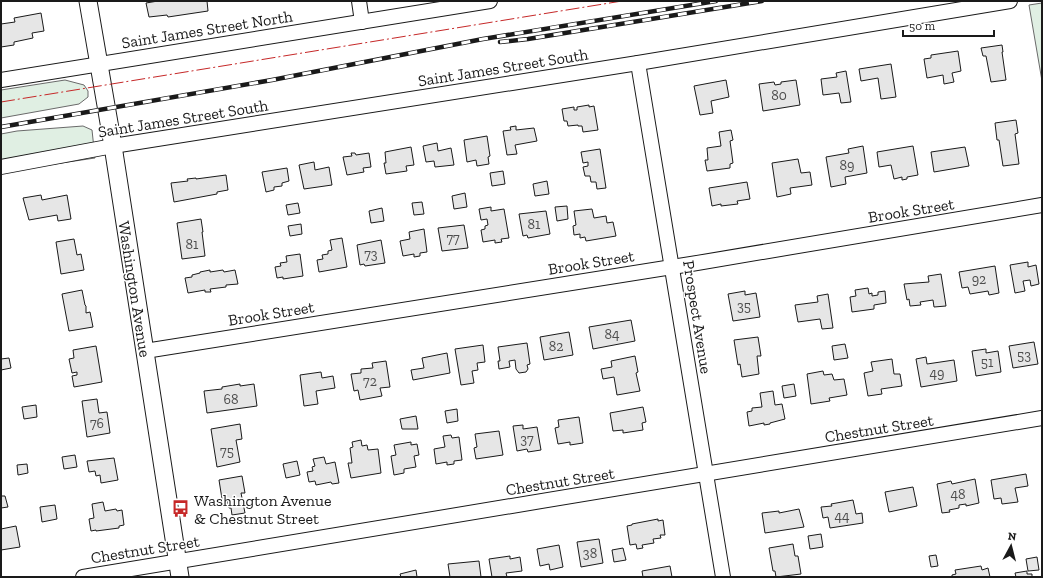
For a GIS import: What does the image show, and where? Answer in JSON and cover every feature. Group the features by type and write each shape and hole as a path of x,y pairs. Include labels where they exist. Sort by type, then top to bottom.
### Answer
{"main road":[{"name":"Washington Avenue","path":"88,1 113,146 178,569"}],"street":[{"path":"359,1 362,22"},
{"name":"Saint James Street North","path":"1,80 98,63 490,1"},
{"name":"Saint James Street South","path":"1,166 113,146 638,63 1010,1"},
{"name":"Prospect Avenue","path":"638,63 723,577"},
{"name":"Brook Street","path":"145,351 1042,205"},
{"name":"Chestnut Street","path":"83,577 178,569 706,474 1042,418"}],"green space":[{"path":"1042,3 1042,81 1029,5"},
{"path":"65,80 84,85 88,91 88,97 79,104 1,118 1,90"},
{"path":"83,126 92,130 95,158 1,172 1,134 17,131"}],"building":[{"path":"158,1 207,1 208,11 168,17 167,15 149,17 146,3"},
{"path":"41,13 44,31 32,33 33,38 14,42 14,45 1,47 1,24 15,22 14,18"},
{"path":"1002,45 1006,80 991,82 986,56 983,56 981,48"},
{"path":"958,51 961,71 952,73 954,82 944,84 943,75 927,78 924,59 931,58 931,55"},
{"path":"891,64 896,97 881,99 878,78 861,81 859,69"},
{"path":"846,71 851,102 841,103 839,93 823,95 821,79 837,77 836,73"},
{"path":"726,80 729,97 711,101 713,113 700,115 694,86"},
{"path":"796,80 800,105 763,111 759,84 774,82 775,85 781,84 781,82"},
{"path":"589,105 589,107 594,106 598,130 583,132 582,126 568,126 567,121 564,121 562,109 574,107 574,110 577,110 577,107"},
{"path":"1016,120 1018,133 1015,134 1019,164 1003,166 995,123"},
{"path":"516,126 516,130 534,128 537,141 515,145 517,154 507,155 503,131 511,130 510,127"},
{"path":"731,130 733,140 730,141 733,163 730,164 730,168 707,171 705,160 708,160 707,148 721,146 719,132"},
{"path":"487,136 490,156 488,157 489,164 477,166 476,160 467,162 464,140"},
{"path":"437,143 438,151 451,148 454,165 435,167 434,161 426,162 423,146"},
{"path":"863,146 867,173 845,177 846,184 831,187 826,157 849,153 848,149"},
{"path":"913,146 918,175 907,177 907,179 902,180 902,177 894,179 891,165 879,167 877,152"},
{"path":"411,147 414,165 406,166 407,171 386,174 384,163 386,163 385,152"},
{"path":"965,147 969,166 934,172 931,152"},
{"path":"600,149 606,188 597,189 596,182 591,182 590,176 585,176 583,167 588,166 588,162 583,163 581,152"},
{"path":"351,153 355,153 356,155 369,153 371,167 363,168 364,172 347,175 343,157 352,156"},
{"path":"798,159 801,173 810,172 812,185 790,188 791,194 777,197 772,163"},
{"path":"314,162 315,170 329,167 332,185 304,189 299,165"},
{"path":"287,168 289,181 282,183 282,186 274,187 274,190 266,192 262,172"},
{"path":"503,171 505,184 492,186 490,173"},
{"path":"226,175 228,190 217,192 217,194 174,202 171,183 188,181 187,179"},
{"path":"547,181 549,194 535,196 533,184"},
{"path":"747,182 750,199 737,201 738,204 721,206 721,204 712,206 709,188"},
{"path":"465,193 467,207 454,209 452,196"},
{"path":"41,195 42,200 67,195 71,219 58,221 57,215 29,220 23,198"},
{"path":"422,202 424,214 414,215 412,203"},
{"path":"298,203 300,213 288,215 286,205"},
{"path":"567,206 568,219 557,221 555,207"},
{"path":"491,207 491,211 504,209 509,238 501,239 502,242 495,243 495,240 483,242 481,230 485,229 485,226 488,225 487,219 481,220 479,209"},
{"path":"382,208 384,221 371,223 369,211"},
{"path":"592,209 594,218 606,216 607,223 613,222 616,236 586,241 585,237 580,238 580,234 574,235 573,226 576,225 574,211"},
{"path":"546,211 550,234 528,238 527,235 523,236 519,214"},
{"path":"201,219 205,256 182,259 177,223"},
{"path":"301,224 302,234 290,236 288,226"},
{"path":"464,225 468,248 442,251 438,228"},
{"path":"424,229 427,252 420,253 420,256 414,257 414,254 403,256 400,241 410,239 409,232"},
{"path":"342,238 347,267 319,272 317,260 323,259 322,255 328,254 328,251 332,250 330,240"},
{"path":"74,239 77,255 81,254 84,270 61,274 56,242"},
{"path":"381,240 385,263 365,266 364,264 360,265 357,245"},
{"path":"300,254 303,276 283,279 283,277 277,278 275,267 281,266 280,263 287,262 286,256"},
{"path":"1028,262 1028,267 1036,265 1039,284 1031,286 1030,280 1023,281 1025,291 1015,293 1010,265"},
{"path":"995,266 999,293 989,295 988,291 970,294 968,287 962,288 959,272"},
{"path":"210,270 210,272 223,270 224,272 235,270 238,284 210,289 211,292 205,292 205,290 188,293 185,278"},
{"path":"941,274 946,306 934,307 933,300 920,302 921,305 910,306 909,299 907,300 904,284 929,282 928,276"},
{"path":"868,288 869,294 872,293 872,296 878,295 878,292 885,291 886,303 874,305 874,309 852,312 850,297 856,296 855,290"},
{"path":"82,290 86,313 90,312 93,327 69,331 62,294"},
{"path":"745,291 745,295 756,293 760,317 733,321 728,294"},
{"path":"828,294 833,328 822,329 820,319 798,322 795,305 818,302 817,296"},
{"path":"631,320 635,341 593,349 589,327"},
{"path":"569,332 573,355 544,360 540,337"},
{"path":"758,337 761,356 757,356 759,374 742,377 740,364 738,365 734,340"},
{"path":"1034,342 1038,364 1013,368 1009,346"},
{"path":"527,343 530,364 527,365 528,369 526,372 519,373 516,369 515,360 509,361 510,367 499,369 498,361 500,361 498,347"},
{"path":"845,344 848,358 834,360 832,346"},
{"path":"483,345 485,362 477,363 478,370 472,371 474,383 461,385 455,349"},
{"path":"96,346 102,382 74,387 72,376 77,375 77,372 72,373 69,359 74,358 73,350"},
{"path":"986,349 986,353 998,351 1001,372 976,376 972,351"},
{"path":"447,353 450,373 413,380 411,370 424,368 422,358"},
{"path":"635,356 638,372 636,373 640,391 617,395 614,377 603,379 601,369 612,367 611,361"},
{"path":"926,357 927,364 954,360 957,381 921,387 916,359"},
{"path":"9,358 11,368 1,370 1,359"},
{"path":"892,359 894,374 900,374 902,386 881,389 882,394 868,396 864,373 873,371 871,362"},
{"path":"386,361 390,387 380,388 382,396 360,400 358,390 354,391 351,374 361,373 361,369 373,368 372,363"},
{"path":"823,371 824,375 832,374 834,380 844,379 847,395 829,398 830,401 811,404 807,374"},
{"path":"321,372 322,378 333,376 335,388 316,391 318,404 304,406 300,375"},
{"path":"240,384 240,386 254,384 257,406 207,413 204,391 222,389 222,387"},
{"path":"794,384 796,396 784,398 782,386"},
{"path":"773,391 775,405 782,404 785,419 770,424 764,425 764,423 749,426 747,412 752,411 752,408 762,407 760,393"},
{"path":"97,399 99,413 107,412 110,433 87,437 82,401"},
{"path":"36,405 37,417 24,419 22,407"},
{"path":"643,407 646,422 642,423 643,430 623,433 623,430 613,431 610,413"},
{"path":"457,409 458,421 447,423 445,411"},
{"path":"416,416 418,429 402,429 400,419"},
{"path":"579,417 583,443 570,445 570,442 558,444 555,428 559,427 558,420"},
{"path":"240,424 242,439 236,440 240,462 217,467 211,429"},
{"path":"523,425 523,429 537,427 541,450 528,452 527,449 517,451 513,426"},
{"path":"499,431 503,455 476,459 474,448 477,447 475,434"},
{"path":"451,435 452,438 459,437 462,460 454,461 454,464 447,465 447,462 436,464 434,449 445,447 443,436"},
{"path":"361,440 362,446 367,445 368,450 378,449 381,473 351,478 348,463 352,463 350,448 353,447 352,442"},
{"path":"411,442 411,445 417,444 419,455 414,456 416,467 404,469 404,473 394,475 391,456 396,455 394,445"},
{"path":"75,455 77,467 64,469 62,457"},
{"path":"324,457 326,464 335,462 339,483 332,484 331,482 316,485 315,481 309,482 307,472 313,471 312,467 315,466 313,459"},
{"path":"114,458 118,480 101,483 100,475 96,476 95,471 89,472 87,461"},
{"path":"297,461 300,475 286,478 283,464"},
{"path":"27,464 28,473 18,475 17,465"},
{"path":"1026,474 1028,486 1015,488 1018,502 1002,504 1001,498 994,499 991,480"},
{"path":"242,476 245,493 241,493 245,513 232,515 227,499 222,499 219,480"},
{"path":"975,479 979,503 966,506 966,504 959,505 959,508 949,510 950,512 942,513 937,484 951,481 952,484"},
{"path":"913,487 917,506 889,512 885,492"},
{"path":"1,496 5,496 8,507 1,508"},
{"path":"853,500 856,514 862,513 863,523 830,528 828,517 823,518 821,507 832,506 831,504"},
{"path":"103,502 105,511 116,509 117,511 122,510 124,525 119,526 119,528 91,531 89,519 94,518 92,504"},
{"path":"55,505 57,519 42,522 40,507"},
{"path":"799,509 804,527 765,533 762,513 779,511 779,513"},
{"path":"658,519 658,521 663,520 665,535 660,535 661,538 653,539 654,543 642,545 643,548 637,549 636,544 630,545 627,526"},
{"path":"16,526 20,547 1,550 1,529"},
{"path":"821,534 823,547 810,549 808,536"},
{"path":"599,539 603,563 581,567 577,542"},
{"path":"793,544 795,556 798,556 801,574 776,577 775,571 773,571 769,548"},
{"path":"559,545 563,567 550,570 549,564 540,566 537,549"},
{"path":"623,548 626,560 614,562 612,550"},
{"path":"936,555 938,566 931,567 929,556"},
{"path":"510,556 510,559 520,557 522,571 506,573 507,577 492,577 489,559"},
{"path":"1037,557 1039,570 1028,571 1026,559"},
{"path":"479,561 481,577 450,577 448,564"},
{"path":"670,566 672,577 643,577 642,571"},
{"path":"981,566 982,570 988,568 990,577 952,577 952,575 956,574 955,570"},
{"path":"416,570 417,577 401,577 400,574"},
{"path":"1027,571 1027,574 1032,574 1032,577 1016,577 1015,573"}],"railway":[{"path":"1,127 272,80 483,39 716,1"},
{"path":"500,42 528,39 762,1"}],"power":[{"path":"1,102 622,1"}],"place":[{"name":"Washington Avenue & Chestnut Street","path":"181,509"}]}
